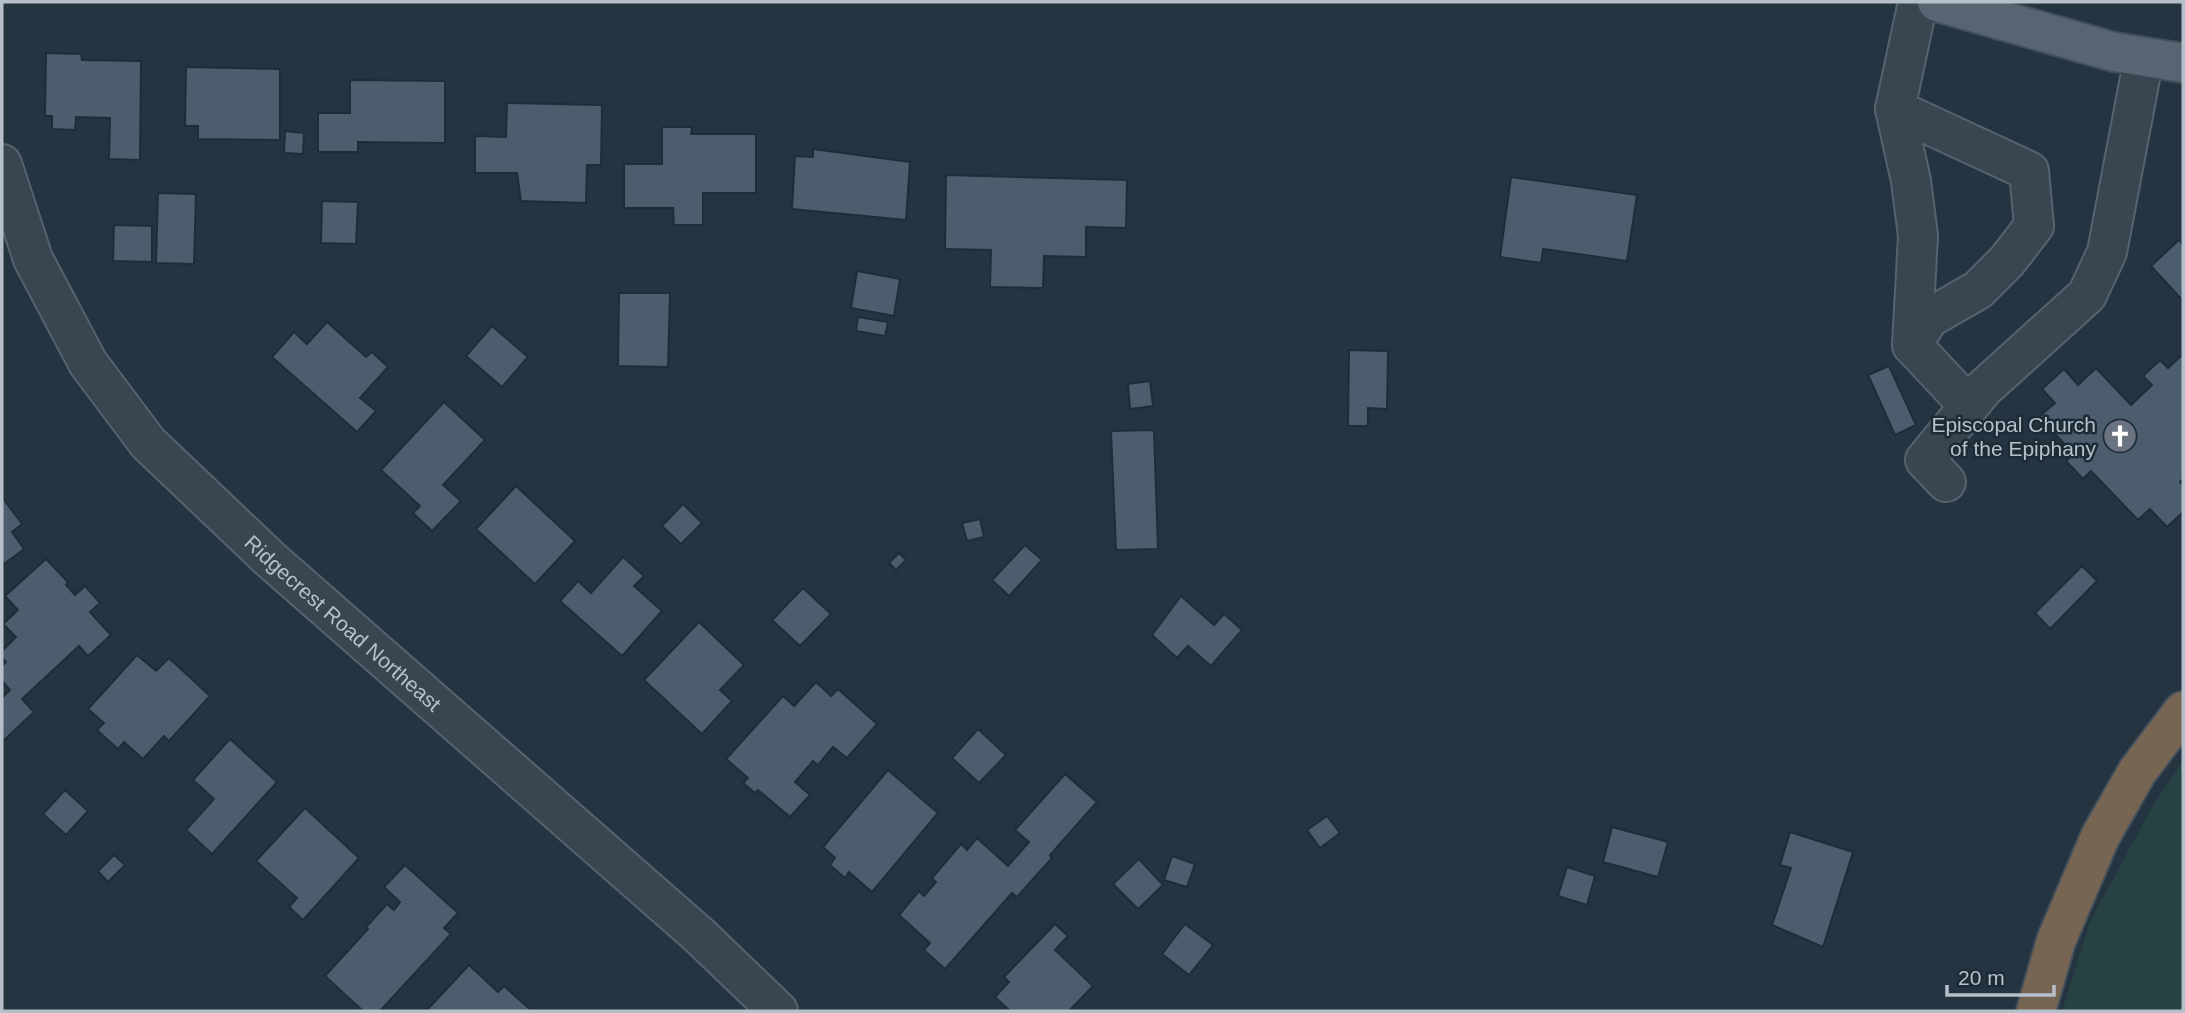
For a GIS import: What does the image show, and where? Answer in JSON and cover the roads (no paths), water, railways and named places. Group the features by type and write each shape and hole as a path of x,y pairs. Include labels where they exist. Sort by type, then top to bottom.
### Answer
{"highway":[{"path":"2036,1011 2056,941 2100,837 2137,772 2183,711"}],"main road":[{"path":"1936,2 2114,52 2183,63"}],"street":[{"path":"1936,2 1895,109 1911,181 1918,236 1912,345 1969,406"},
{"path":"1946,482 1925,460 1983,389 2087,295 2107,252 2144,57"},
{"path":"1895,109 2029,171 2034,226 2007,261 1978,290 1929,318 1912,345"},
{"name":"Ridgecrest Road Northeast","path":"2,164 39,271 88,363 148,443 270,559 700,936 778,1011"}],"place":[{"name":"Episcopal Church of the Epiphany","path":"2120,436"}]}
